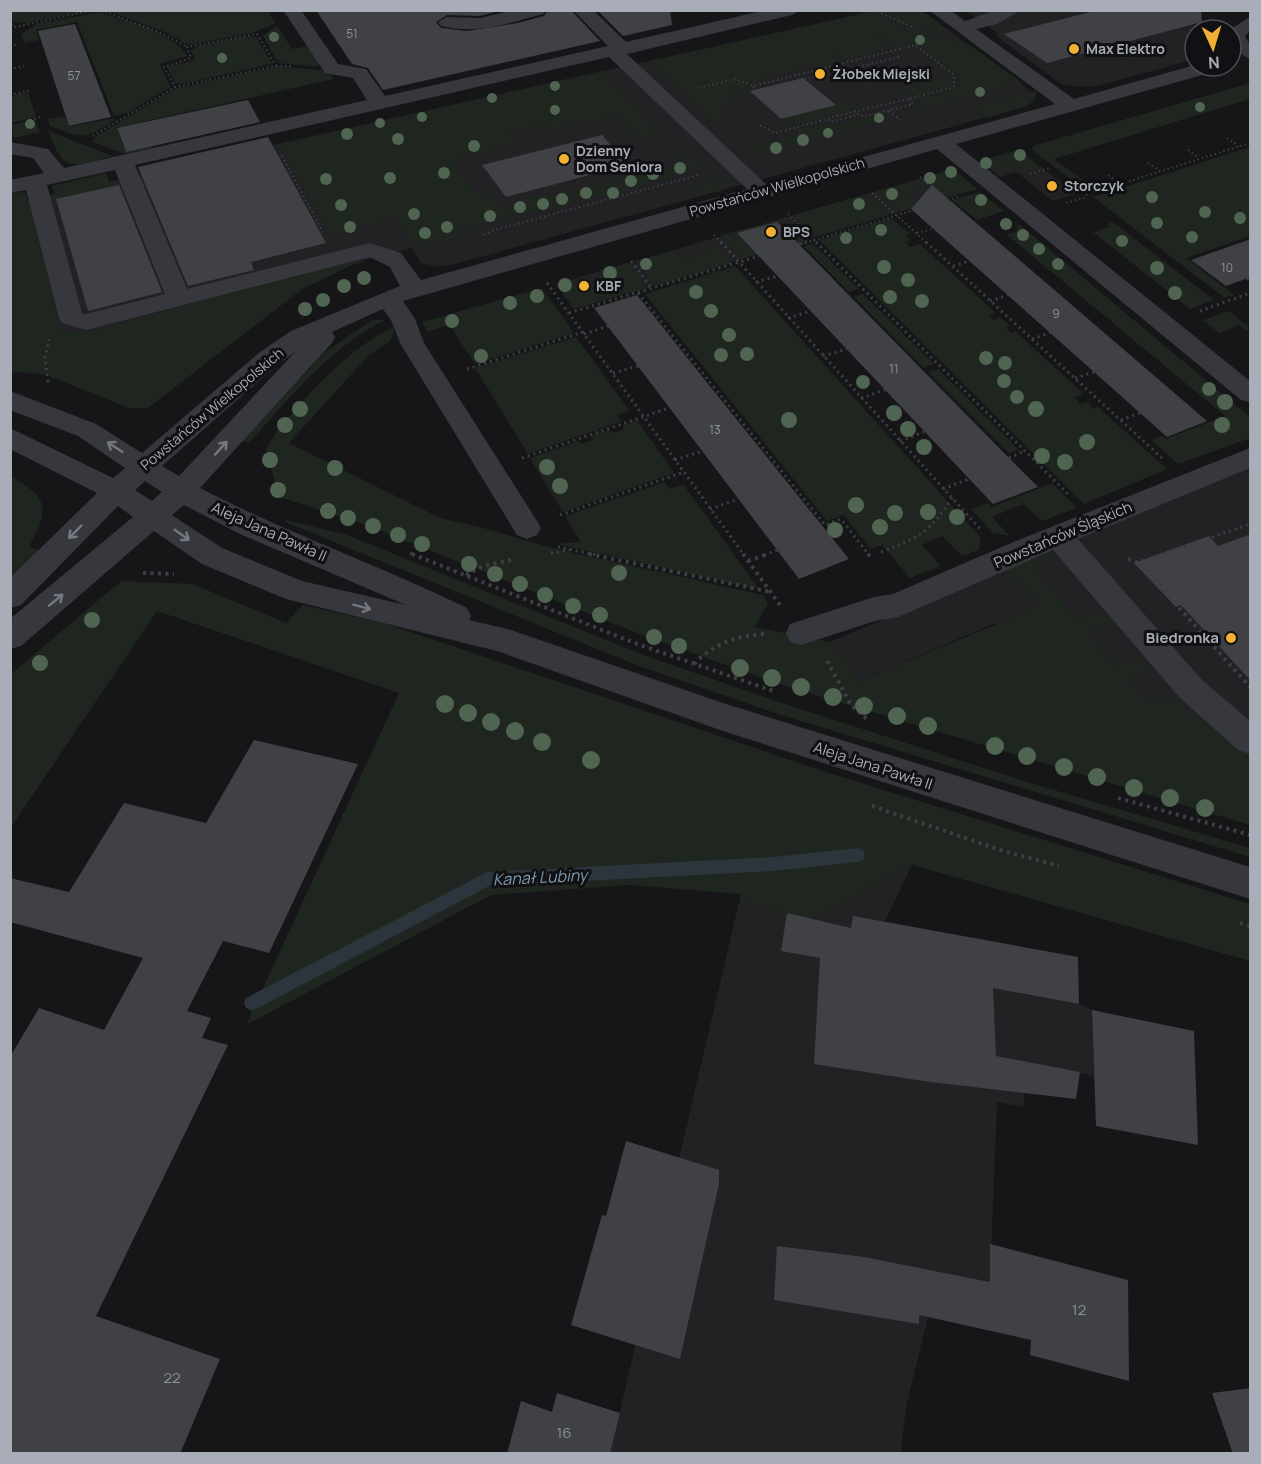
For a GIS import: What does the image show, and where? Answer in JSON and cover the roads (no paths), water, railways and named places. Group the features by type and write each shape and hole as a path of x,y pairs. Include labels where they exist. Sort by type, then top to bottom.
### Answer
{"street":[{"path":"292,10 332,69 359,74 380,104"},
{"path":"447,22 457,26 537,10"},
{"path":"582,10 618,50 762,192"},
{"path":"10,187 792,10"},
{"path":"938,10 1071,105"},
{"path":"962,27 990,20 1012,10"},
{"path":"1245,20 1235,34 1239,45 1251,55"},
{"name":"Powstańców Wielkopolskich","path":"10,597 116,491 269,358 300,338 344,317 414,289 1183,74"},
{"path":"941,142 1251,394"},
{"path":"10,148 45,154 51,161 45,179 70,318 86,322 370,250 388,252 397,259 414,289"},
{"path":"123,162 179,298"},
{"path":"527,257 544,281"},
{"path":"388,298 404,319 412,343 527,528"},
{"name":"Powstańców Wielkopolskich","path":"10,637 155,516 344,317"},
{"name":"Aleja Jana Pawła II","path":"10,400 87,430 181,491 250,527 399,588 500,639"},
{"name":"Aleja Jana Pawła II","path":"10,437 116,491 212,556 297,591 500,639 723,717 1251,883"},
{"name":"Powstańców Śląskich","path":"801,633 874,609 898,605 1058,536 1249,460"},
{"path":"1058,536 1191,689 1251,740"}],"waterway":[{"name":"Kanał Lubiny","path":"252,1003 487,879 773,864 858,855"}],"place":[{"name":"Max Elektro","path":"1074,49"},
{"name":"Żłobek Miejski","path":"820,74"},
{"name":"Dzienny Dom Seniora","path":"564,159"},
{"name":"Storczyk","path":"1052,186"},
{"name":"BPS","path":"771,232"},
{"name":"KBF","path":"584,286"},
{"name":"Biedronka","path":"1231,638"}]}
